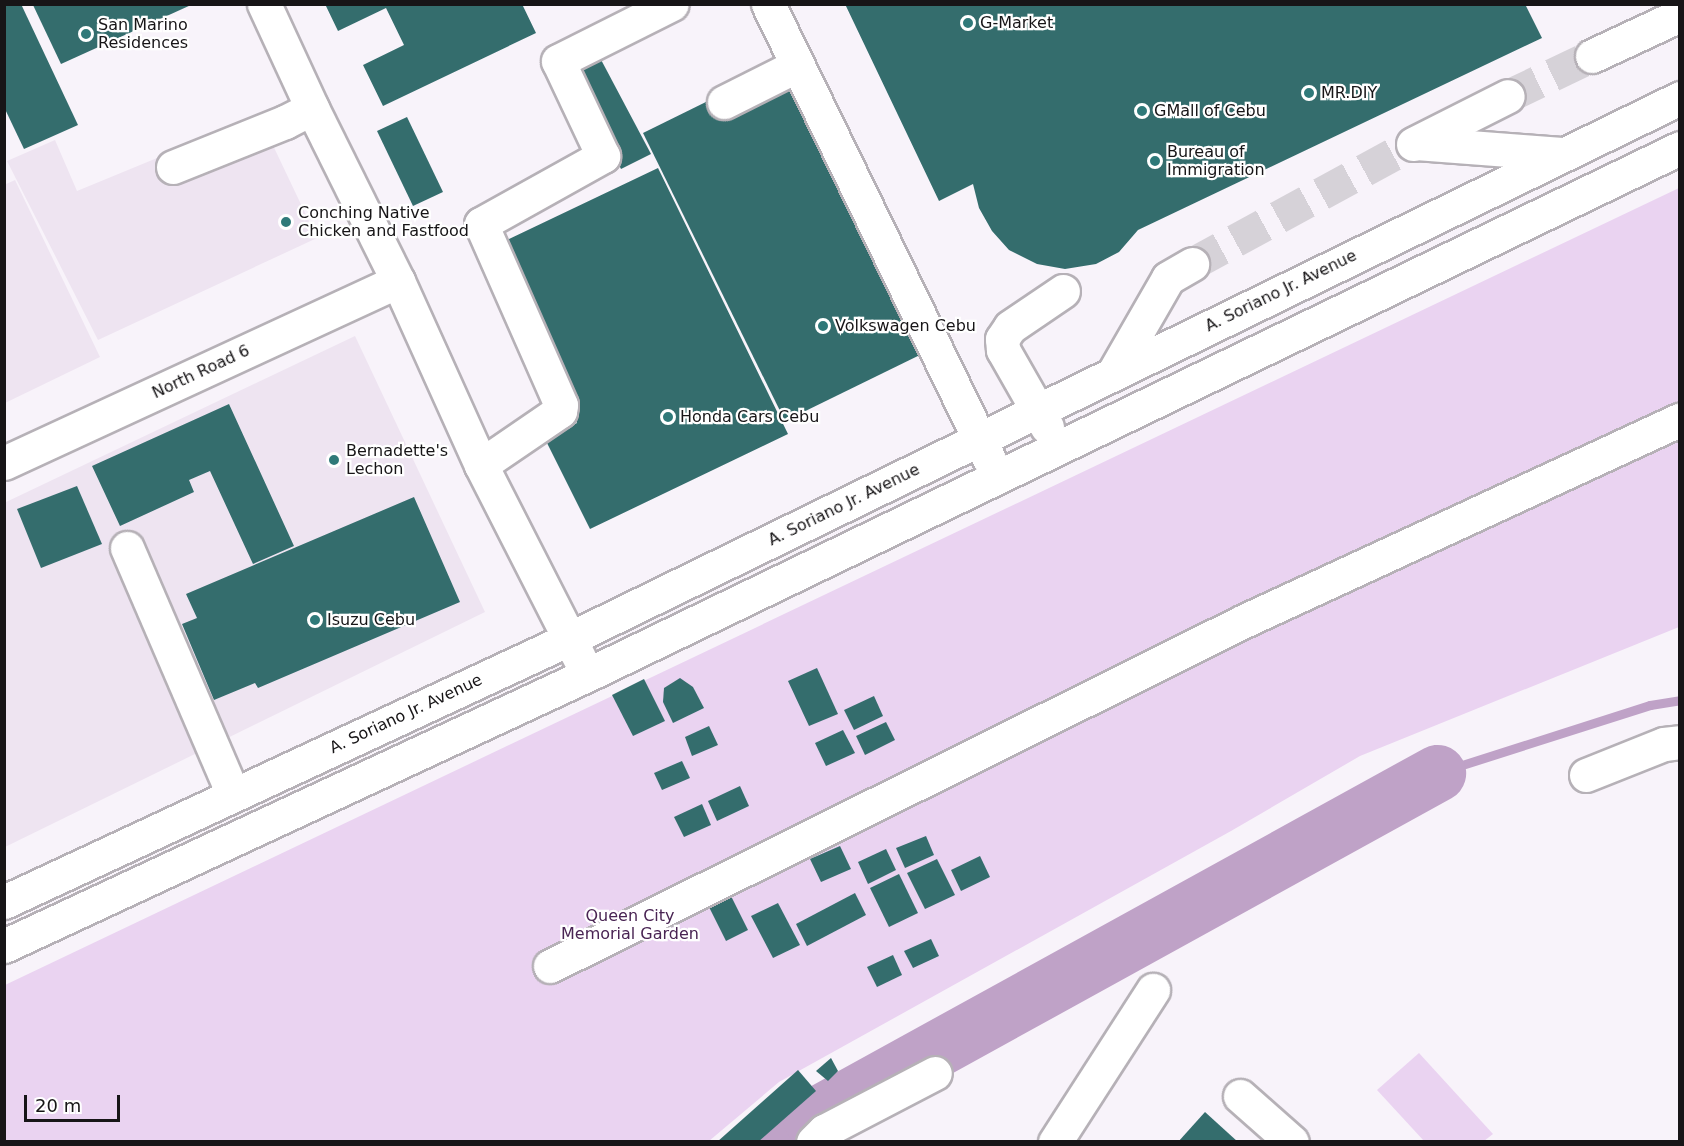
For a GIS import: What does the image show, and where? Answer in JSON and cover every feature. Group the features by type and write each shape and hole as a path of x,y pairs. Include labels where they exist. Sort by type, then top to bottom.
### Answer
{"street":[{"path":"264,4 312,108 398,281 481,465 589,674"},
{"path":"481,465 560,411 561,405 481,224 603,156 558,61 672,4"},
{"path":"768,4 796,66 997,477"},
{"path":"1592,56 1680,15"},
{"path":"724,102 796,66"},
{"path":"1508,96 1406,148 1564,154"},
{"name":"A. Soriano Jr. Avenue","path":"4,902 569,639 1680,98"},
{"path":"172,167 285,122 312,108"},
{"path":"4,946 589,674 1680,148"},
{"path":"1114,372 1168,278 1192,264"},
{"name":"North Road 6","path":"4,463 398,281"},
{"path":"1059,447 1003,350 1002,339 1010,327 1063,291"},
{"path":"550,966 1244,621 1680,420"},
{"path":"127,548 233,794"},
{"path":"1586,775 1665,744 1680,742"},
{"path":"1055,1142 1153,990"},
{"path":"813,1142 824,1131 935,1073"},
{"path":"1240,1096 1292,1142"}],"shaded area":[{"path":"259,116 317,238 98,340 7,161 55,140 77,191"},
{"path":"15,180 100,357 5,403 4,185"},
{"path":"355,336 485,612 5,847 4,503"}],"green space":[{"name":"Queen City Memorial Garden","path":"1679,188 1679,627 1360,756 1231,831 779,1082 709,1141 5,1142 5,985"},
{"path":"1419,1053 1493,1134 1484,1141 1424,1141 1377,1090"}],"building":[{"path":"4,4 21,4 78,125 24,149 4,107"},
{"path":"325,4 522,4 536,33 383,106 363,65 404,45 386,8 338,31"},
{"name":"GMall of Cebu","path":"845,4 1525,4 1542,38 1138,230 1119,252 1096,264 1065,269 1037,264 1009,250 992,231 979,208 973,184 939,201"},
{"name":"San Marino Residences","path":"33,5 191,5 61,64"},
{"path":"598,54 651,154 621,169 569,69"},
{"path":"792,81 926,352 785,421 643,133 714,98"},
{"path":"407,117 443,192 413,206 377,131"},
{"path":"658,168 788,434 590,529 545,439 577,423 492,247"},
{"path":"229,404 294,546 253,564 210,471 189,480 194,492 120,526 92,466"},
{"path":"77,486 102,544 41,568 17,509"},
{"path":"414,497 460,602 258,688 255,683 214,700 182,624 197,618 186,594"},
{"path":"817,668 838,714 809,726 788,681"},
{"path":"680,678 693,687 704,708 673,723 663,702 664,688"},
{"path":"644,679 665,721 633,736 612,695"},
{"path":"874,696 883,716 854,730 844,710"},
{"path":"886,722 895,740 865,755 856,736"},
{"path":"709,726 718,745 692,756 685,737"},
{"path":"843,730 855,753 826,766 815,743"},
{"path":"682,761 690,778 662,790 654,773"},
{"path":"740,786 749,806 717,821 708,801"},
{"path":"702,804 711,825 684,837 674,817"},
{"path":"926,836 934,855 905,868 896,848"},
{"path":"840,846 851,869 821,882 810,859"},
{"path":"886,849 896,870 868,884 858,862"},
{"path":"980,856 990,877 961,891 951,870"},
{"path":"937,859 955,895 925,909 907,873"},
{"path":"899,874 918,913 889,927 870,888"},
{"path":"729,892 748,930 726,941 707,903"},
{"path":"855,893 866,915 807,946 796,924"},
{"path":"778,903 800,945 773,958 751,916"},
{"path":"931,939 939,956 913,968 904,951"},
{"path":"893,955 902,975 877,987 867,967"},
{"path":"831,1058 838,1071 828,1081 816,1071"},
{"path":"798,1070 816,1091 758,1142 717,1142"},
{"path":"1205,1112 1238,1142 1178,1142"}],"waterway":[{"path":"1437,773 1650,705 1680,700"},
{"path":"786,1142 811,1118 1437,773"}],"tunnel":[{"path":"1508,96 1592,56"},
{"path":"1192,264 1396,153"}],"place":[{"name":"G-Market","path":"968,23"},
{"name":"San Marino Residences","path":"86,34"},
{"name":"MR.DIY","path":"1309,93"},
{"name":"GMall of Cebu","path":"1142,111"},
{"name":"Bureau of Immigration","path":"1155,161"},
{"name":"Conching Native Chicken and Fastfood","path":"286,222"},
{"name":"Volkswagen Cebu","path":"823,326"},
{"name":"Honda Cars Cebu","path":"668,417"},
{"name":"Bernadette's Lechon","path":"334,460"},
{"name":"Isuzu Cebu","path":"315,620"}]}
